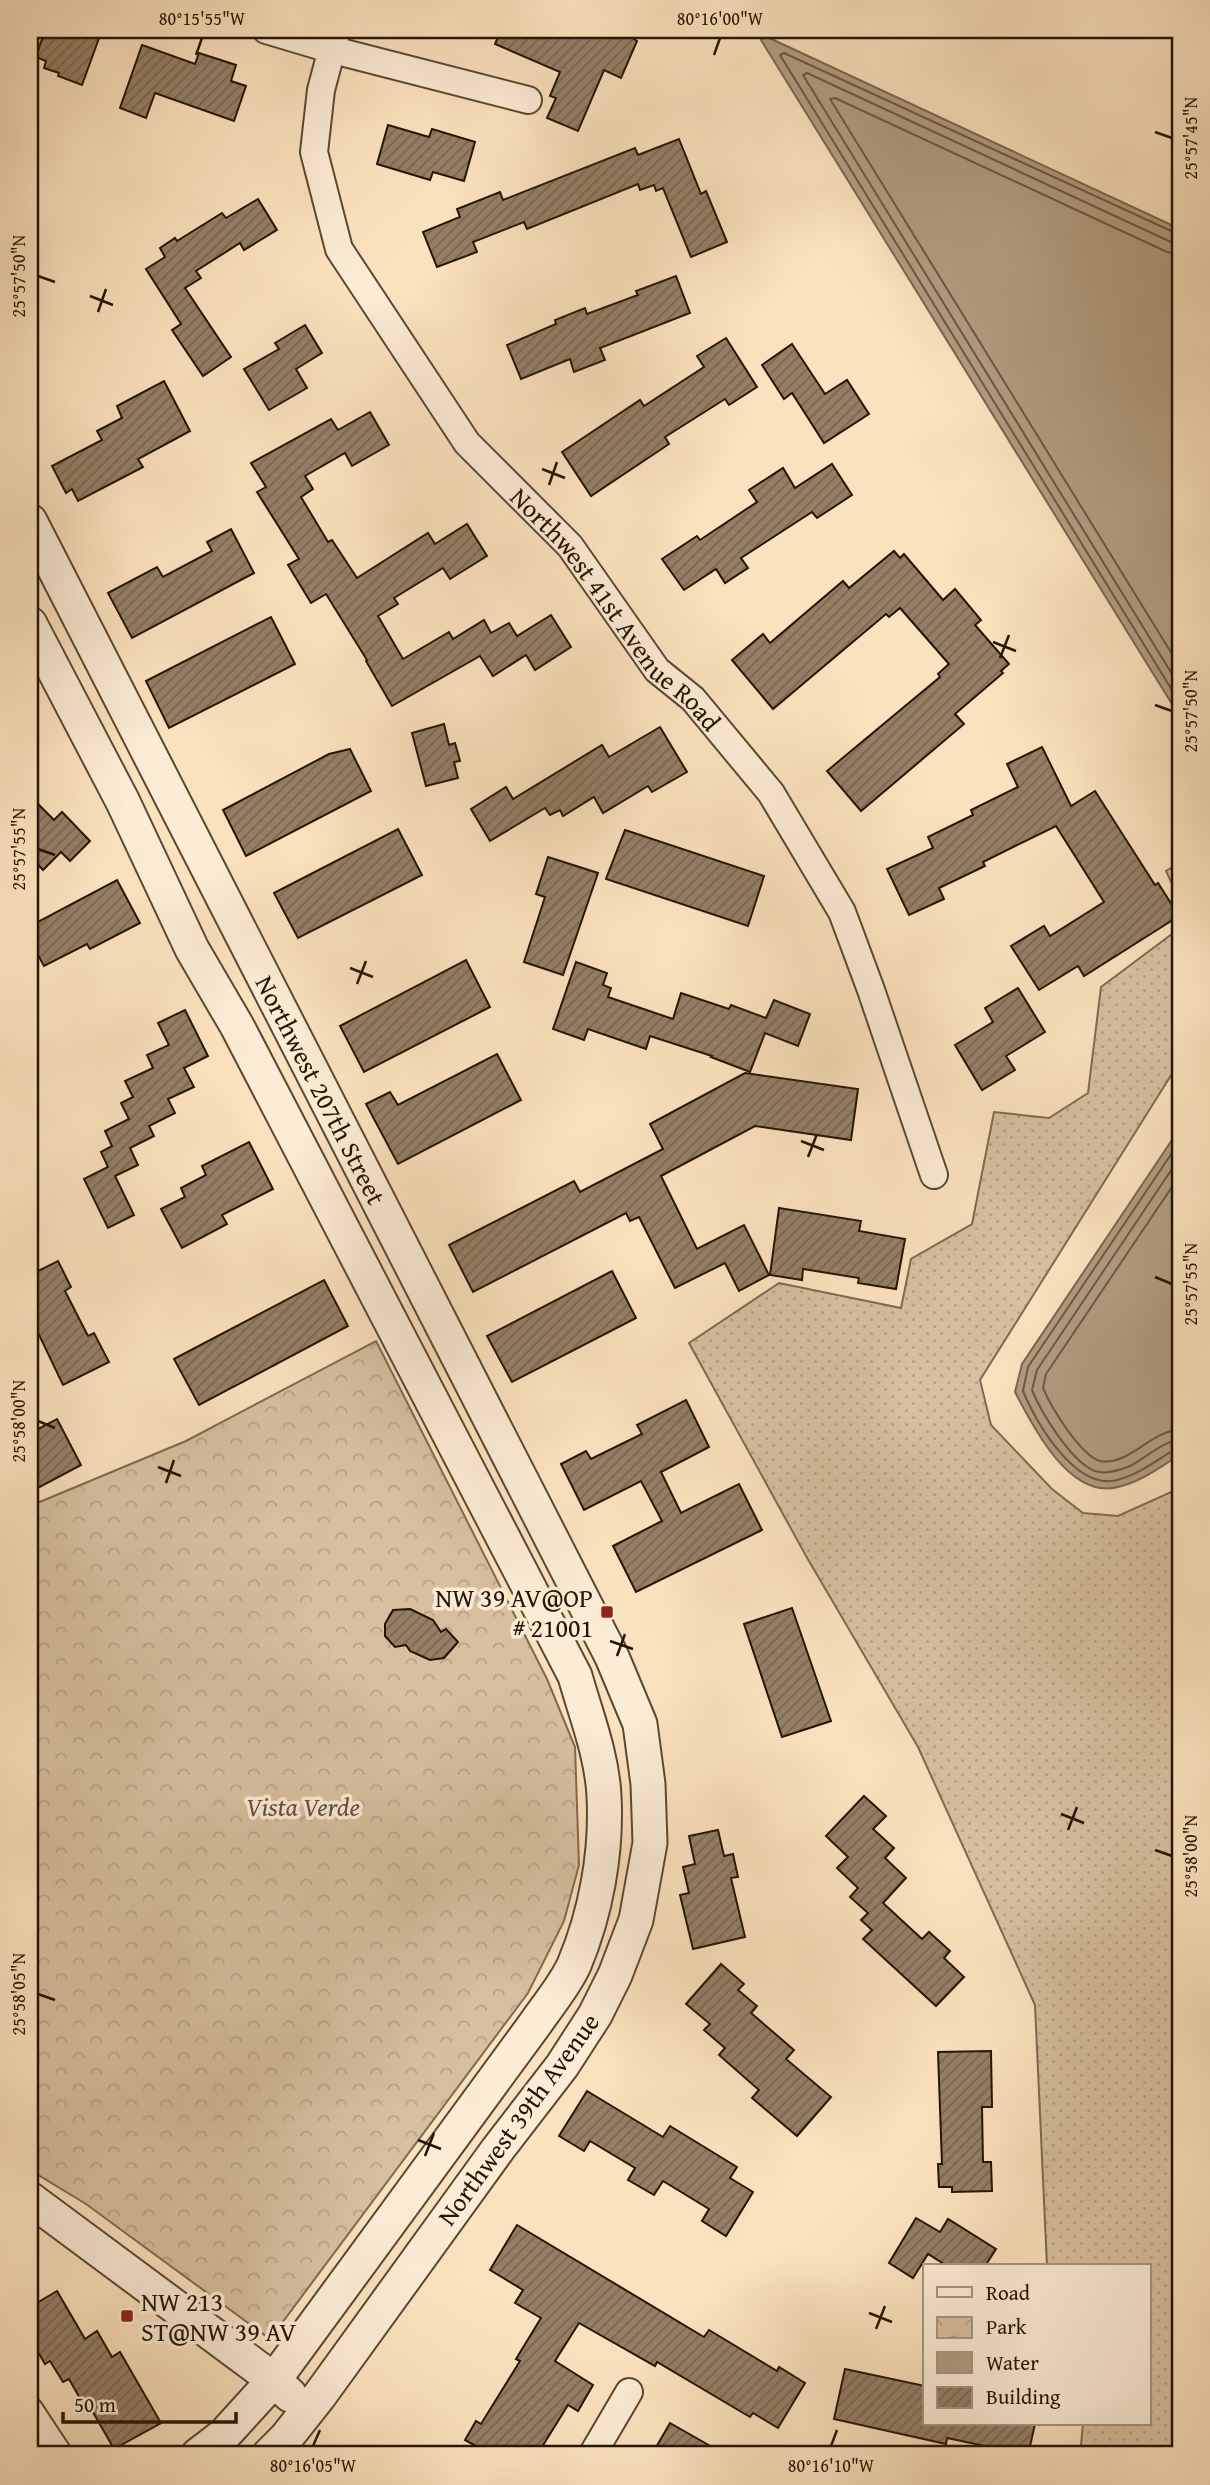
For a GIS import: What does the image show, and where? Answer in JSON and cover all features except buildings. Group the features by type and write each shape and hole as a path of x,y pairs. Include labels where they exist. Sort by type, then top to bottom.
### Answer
{"street":[{"path":"266,30 335,40 528,100"},
{"name":"Northwest 41st Avenue Road","path":"335,40 321,90 314,152 339,249 467,443 570,546 657,670 693,699 771,793 842,912 934,1175"},
{"name":"Northwest 207th Street","path":"30,521 612,1657"},
{"name":"Northwest 207th Street","path":"30,624 123,802 192,949 243,1038 575,1676"},
{"name":"Northwest 39th Avenue","path":"269,2455 306,2412 562,2066 595,2015 615,1975 636,1920 650,1843 648,1784 640,1724 612,1657"},
{"name":"Northwest 39th Avenue","path":"198,2455 224,2435 274,2380 536,2024 573,1967 594,1904 603,1844 604,1795 596,1746 575,1676"},
{"path":"30,2199 274,2380 306,2412"},
{"path":"592,2455 629,2392"},
{"path":"30,2411 59,2455"}],"green space":[{"path":"1180,863 1180,901 1166,871"},
{"path":"1180,928 1180,1061 980,1380 991,1425 1052,1489 1083,1513 1118,1516 1180,1488 1180,2455 1080,2455 1083,2426 1150,2426 1150,2264 1047,2264 1035,2005 918,1747 806,1556 689,1343 779,1283 901,1308 911,1259 972,1224 994,1112 1049,1118 1088,1093 1101,987"},
{"name":"Vista Verde","path":"376,1341 547,1679 575,1747 579,1865 564,1921 528,1993 270,2339 86,2204 30,2170 30,1506 186,1441"}],"water":[{"path":"765,36 1180,229 1180,717 761,40"},
{"path":"1180,1128 1180,1455 1135,1481 1118,1487 1101,1488 1084,1483 1055,1458 1015,1392 1022,1364"}],"place":[{"name":"NW 39 AV@OP # 21001","path":"607,1612"},
{"name":"NW 213 ST@NW 39 AV","path":"127,2316"}]}
